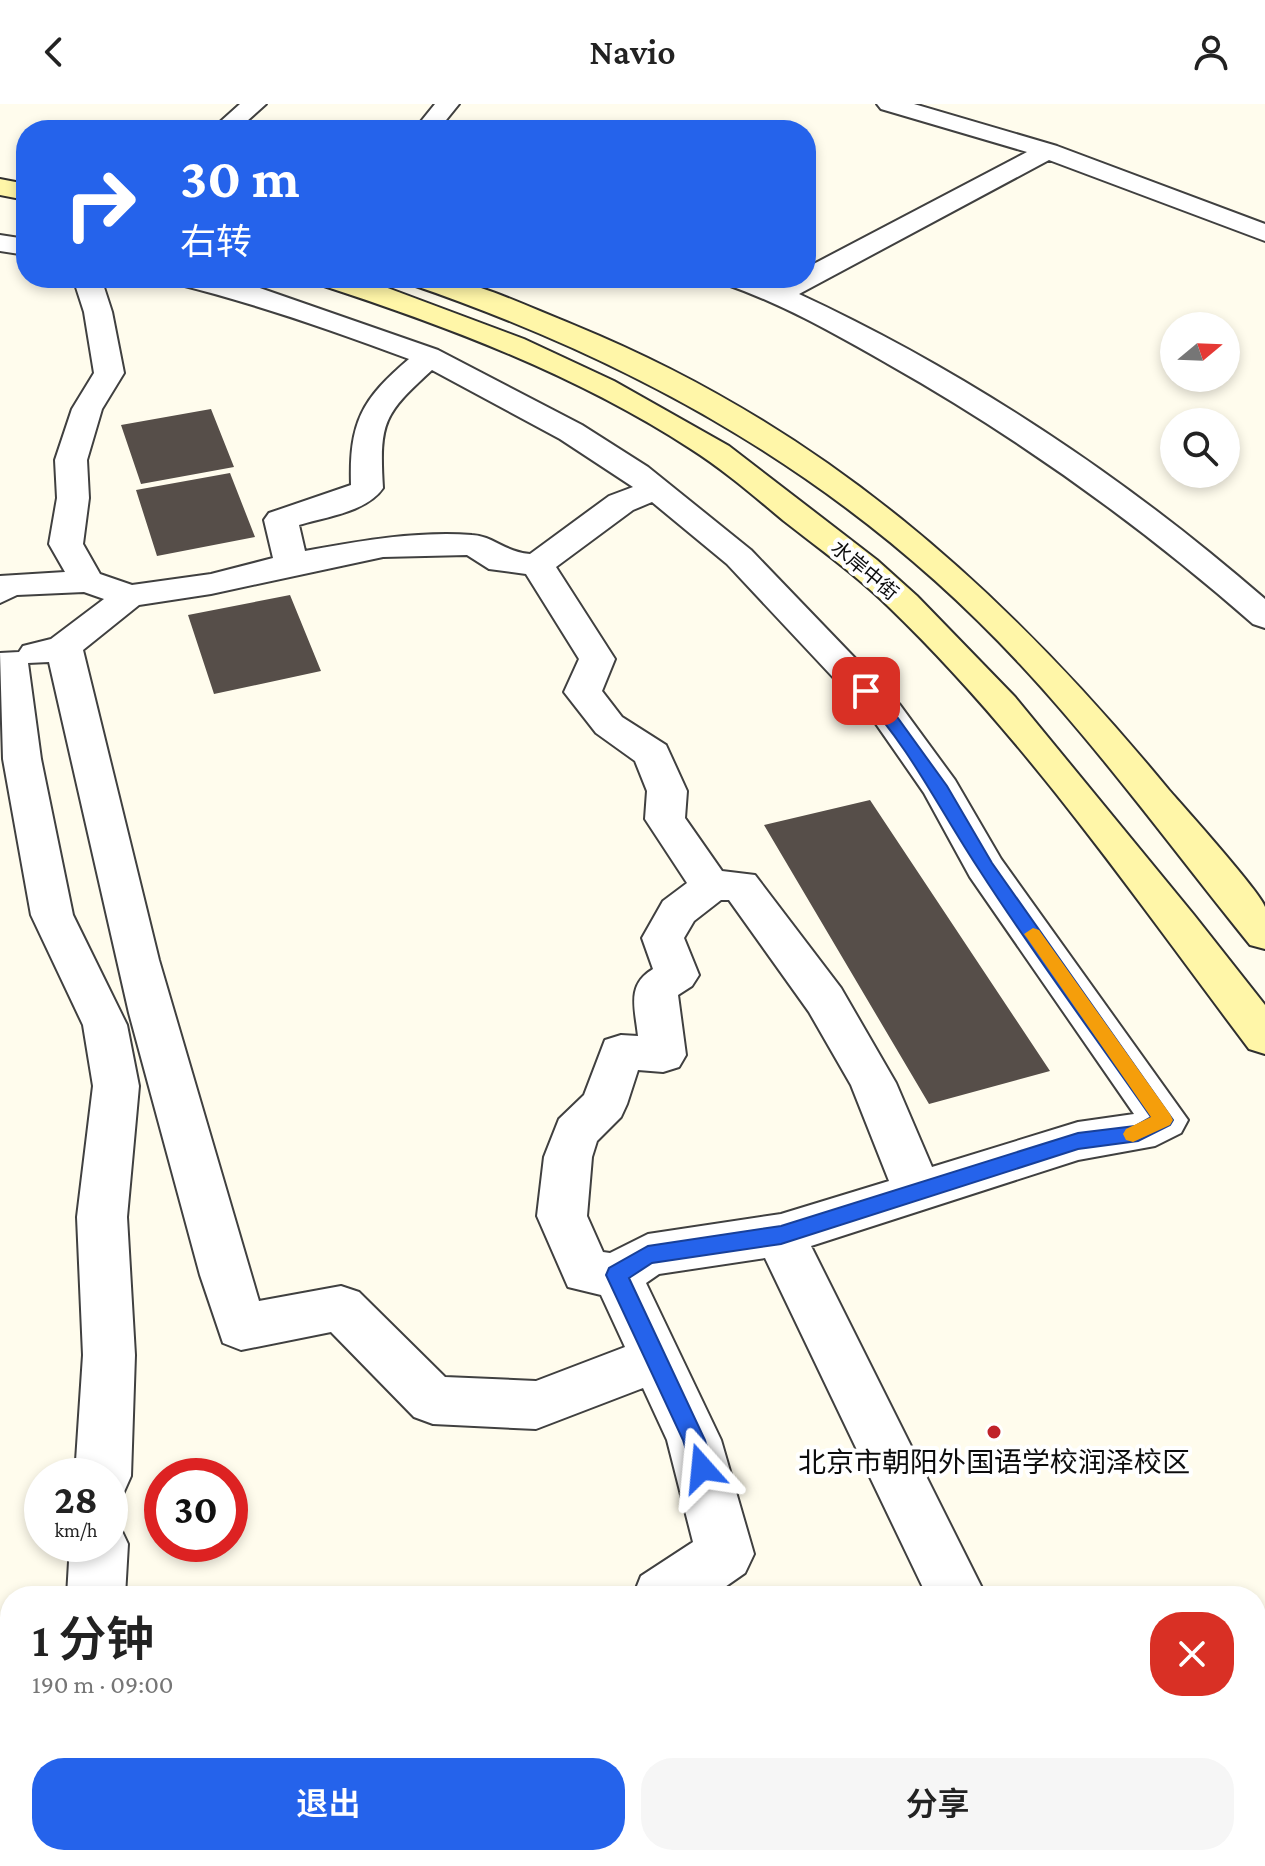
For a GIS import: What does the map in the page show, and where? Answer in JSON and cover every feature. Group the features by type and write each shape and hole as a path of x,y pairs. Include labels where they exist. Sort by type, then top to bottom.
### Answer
{"street":[{"path":"235,120 254,104"},
{"path":"434,120 447,104"},
{"path":"889,104 1048,151 1265,233"},
{"path":"816,274 1048,151"},
{"path":"87,581 66,544 73,498 71,460 87,409 109,373 98,312 90,288"},
{"path":"233,288 428,356 571,432 655,489 739,557 887,713 941,789 985,867 1164,1120 1138,1133 1078,1141 781,1235 648,1255 617,1275 586,1272 562,1216 568,1157 576,1132 604,1104 621,1052 663,1055 655,988 677,975 663,938 678,911 711,886 740,885 825,1000 873,1083 918,1191"},
{"name":"水岸中街","path":"361,288 429,309 533,354 635,404 725,458 858,563 905,603 1017,721 1265,1037"},
{"name":"水岸中街","path":"452,288 642,365 746,426 855,501 936,565 1032,655 1265,934"},
{"path":"765,288 780,293 962,392 1196,554 1265,617"},
{"path":"780,293 789,288"},
{"path":"291,564 281,520 356,496 367,488 365,444 377,412 393,386 412,375 428,356"},
{"path":"2,584 87,581 129,596 211,584 291,564 383,547 474,545 501,562 537,565 621,503 655,489"},
{"path":"537,565 597,659 583,692 609,725 652,754 667,791 665,819 711,886"},
{"path":"104,1458 109,1355 102,1217 116,1086 105,1025 52,915 5,659 64,647 129,596"},
{"path":"64,647 98,780 124,903 176,1104 241,1327 341,1308 433,1400 536,1405 656,1359"},
{"path":"781,1235 801,1283 952,1586"},
{"path":"617,1275 694,1440 725,1554 677,1586"},
{"path":"97,1586 98,1562"}],"building":[{"path":"211,409 234,467 141,484 121,425"},
{"path":"230,473 255,537 157,556 136,490"},
{"path":"290,595 321,671 214,694 188,615"},
{"path":"870,800 1050,1071 929,1104 764,825"}],"slow traffic":[{"path":"1033,934 1164,1120 1133,1134"}],"place":[{"name":"北京市朝阳外国语学校润泽校区","path":"994,1432"}],"route":[{"path":"702,1468 694,1440 617,1275 648,1255 781,1235 1078,1141 1138,1133 1164,1120 985,867 941,789 887,713 866,691"}]}
